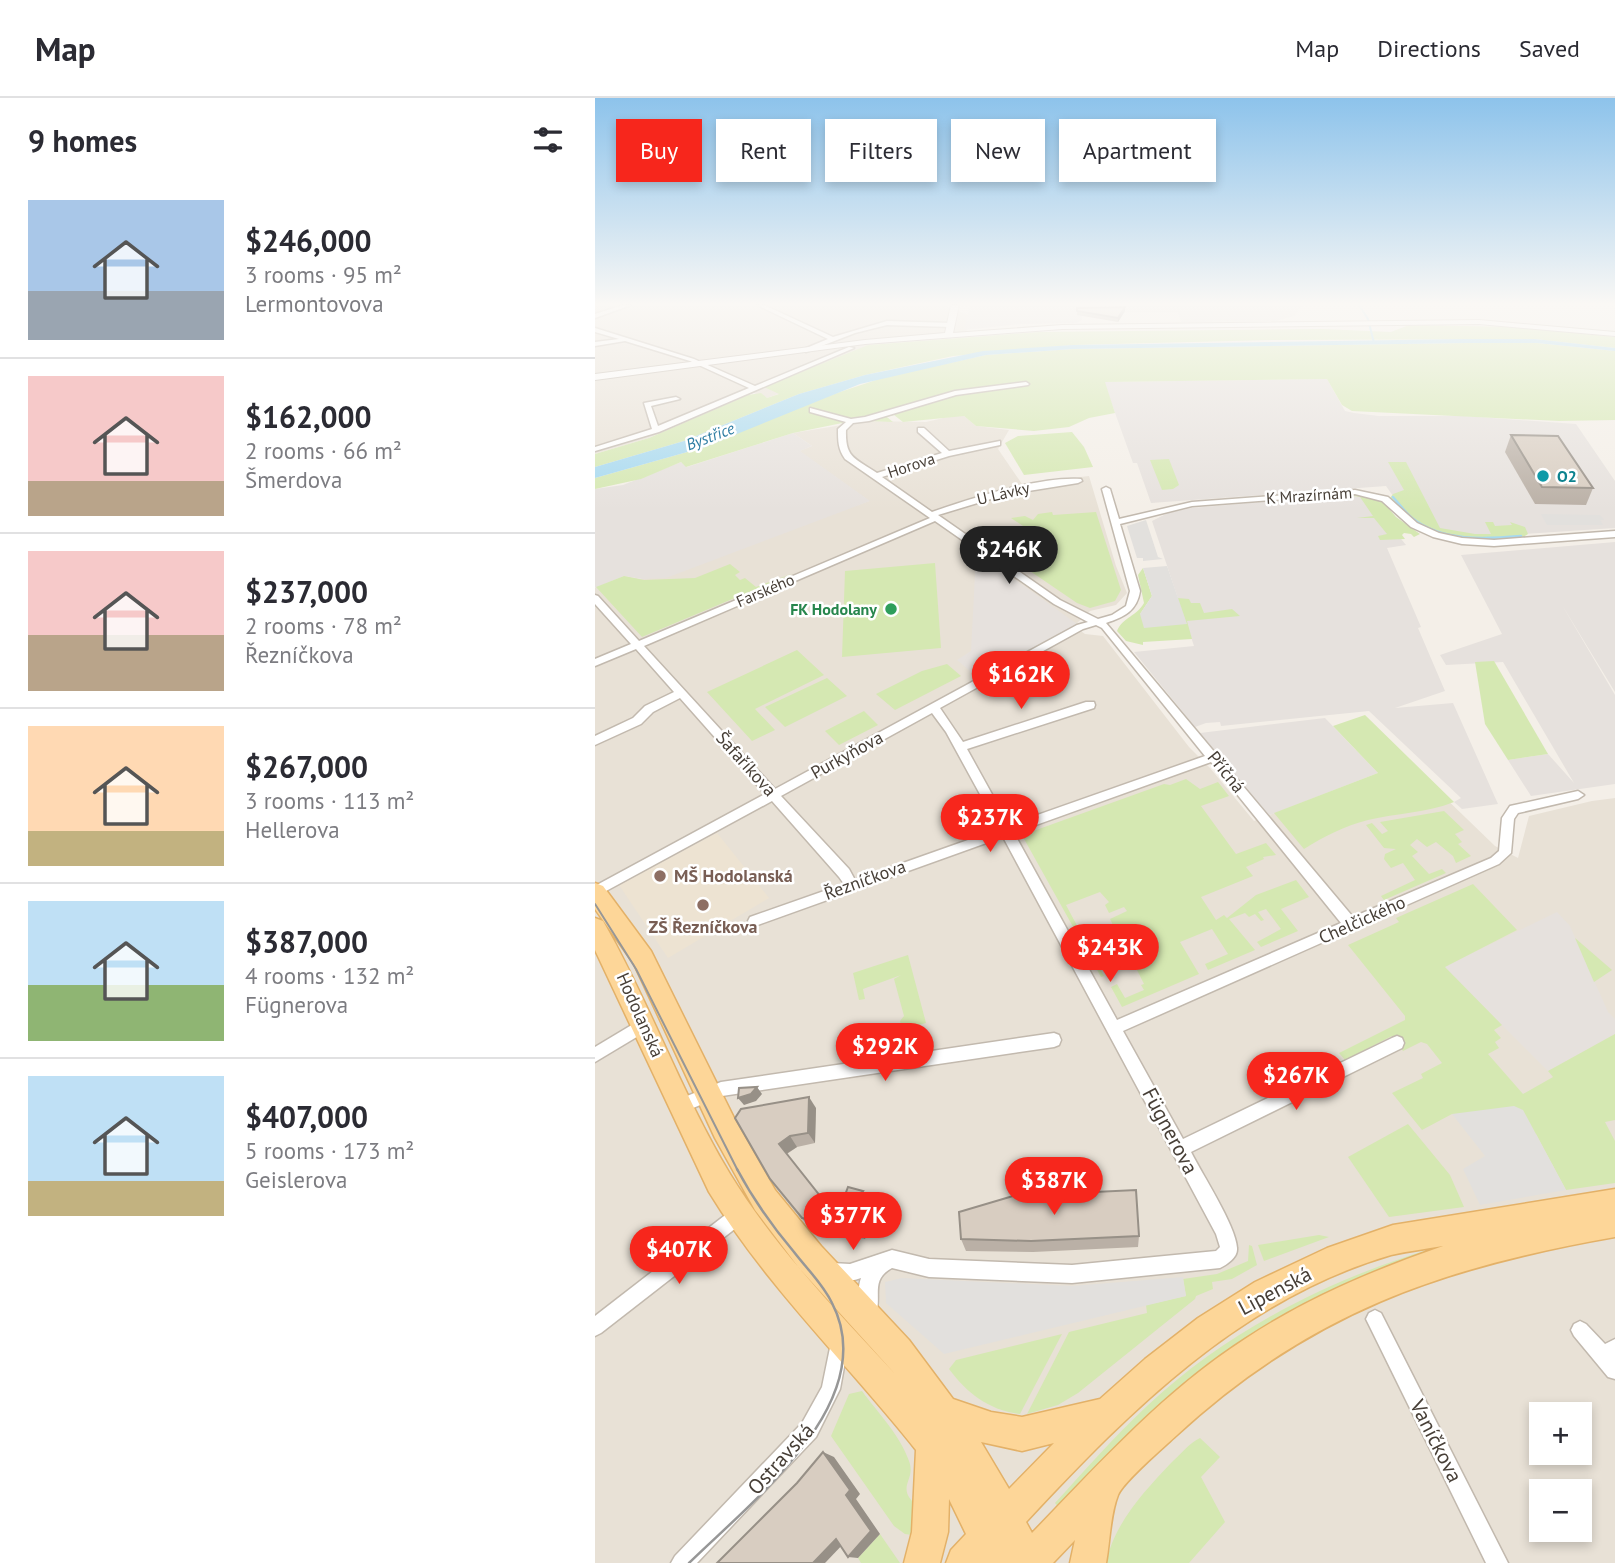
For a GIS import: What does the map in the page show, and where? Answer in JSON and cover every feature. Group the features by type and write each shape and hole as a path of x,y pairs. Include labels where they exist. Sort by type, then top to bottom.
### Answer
{"main road":[{"path":"595,892 643,958 707,1093 765,1200 898,1351 942,1411 990,1535"},
{"name":"Hodolanská","path":"595,928 616,963 681,1106"},
{"path":"681,1106 701,1149 739,1214 801,1293 933,1444 990,1535 1028,1563 1103,1484 1212,1383 1280,1335 1391,1278 1454,1256 1549,1232 1615,1222"},
{"name":"Lipenská","path":"990,1535 1106,1414 1155,1369 1212,1326 1254,1300 1365,1248 1427,1233 1615,1203"},
{"path":"942,1411 991,1429 1022,1434 1106,1414"},
{"path":"922,1563 930,1532 933,1444"},
{"path":"1088,1563 1103,1484"}],"street":[{"path":"595,377 622,373"},
{"path":"722,373 755,388"},
{"path":"595,449 656,430 790,373"},
{"path":"813,410 851,421 955,393 1026,384"},
{"path":"656,430 647,405 676,399"},
{"path":"851,421 842,429 844,453 1057,601 1100,621"},
{"name":"Horova","path":"921,430 947,454"},
{"name":"Horova","path":"876,476 947,454 997,443"},
{"name":"U Lávky","path":"934,516 961,503 1026,486 1078,481"},
{"name":"Purkyňova","path":"595,892 1080,627 1129,609 1136,598 1106,489"},
{"name":"K Mrazírnám","path":"1116,522 1135,520 1192,504 1355,492 1385,499 1414,525 1436,535 1462,541 1495,543 1615,534"},
{"name":"Farského","path":"595,663 934,516"},
{"name":"Šafaříkova","path":"595,598 844,873 851,886"},
{"name":"Příčná","path":"1100,621 1350,924"},
{"path":"595,741 637,721 649,709 682,693"},
{"path":"961,747 1090,705"},
{"name":"Fügnerova","path":"823,1269 850,1273 892,1259 929,1268 1072,1274 1132,1270 1224,1257 1229,1250 1227,1238 1180,1149 961,747 944,718 934,708"},
{"name":"Řezníčkova","path":"755,921 1213,757"},
{"name":"Chelčického","path":"1114,1028 1502,856 1508,844 1508,818 1514,809 1578,795"},
{"path":"595,1055 645,1024"},
{"path":"681,1106 707,1093 1054,1040"},
{"path":"1180,1149 1397,1043"},
{"path":"595,1327 739,1214"},
{"path":"874,1323 866,1290 871,1275 884,1260"},
{"name":"Vaníčkova","path":"1375,1319 1497,1563"},
{"path":"1580,1330 1611,1358"},
{"name":"Ostravská","path":"682,1563 810,1430 831,1389 838,1365 839,1334"}],"shaded area":[{"path":"595,373 821,373 800,386 767,398 754,393 649,438 595,454"},
{"path":"1327,379 1345,411 1354,413 1379,416 1464,416 1576,424 1615,481 1615,528 1481,537 1431,527 1393,496 1386,486 1151,503 1137,463 1133,463 1104,382"},
{"path":"964,416 976,426 1009,430 998,449 1022,484 1089,476 1116,566 1127,593 1116,605 1090,611 1074,626 1085,634 1103,636 1189,747 1254,821 1408,762 1495,846 1518,858 1529,816 1615,798 1615,1563 595,1563 595,588 624,576 642,579 869,501 799,451 812,446 793,433 867,421 926,422"},
{"path":"793,433 812,446 800,451 870,501 666,578 642,579 624,576 595,588 595,489 623,485 681,462 687,467"},
{"path":"1346,495 1368,498 1406,545 1387,548 1445,691 1395,708 1453,703 1498,804 1462,809 1454,802 1461,798 1369,711 1221,726 1220,722 1206,723 1195,727 1134,652 1194,646 1152,521 1168,513 1191,508"},
{"path":"1541,514 1600,515 1604,520 1600,520 1603,525 1547,525"},
{"path":"1146,520 1158,557 1163,559 1143,561 1143,558 1137,558 1127,526"},
{"path":"1615,542 1615,692 1562,605 1615,695 1615,784 1531,796 1508,760 1548,754 1574,783 1503,662 1446,665 1440,655 1502,634 1461,555"},
{"path":"978,553 1077,624 977,677 957,660 971,651"},
{"path":"1167,566 1187,624 1144,628 1140,614 1152,596 1143,568"},
{"path":"1325,718 1378,773 1262,818 1213,757 1215,751 1200,733"},
{"name":"ZŠ Řezníčkova","path":"717,833 769,898 668,958 619,885"},
{"path":"1557,912 1570,926 1608,1012 1615,1019 1615,1034 1548,1071 1444,967"},
{"path":"1514,1106 1523,1110 1566,1190 1480,1205 1463,1169 1485,1156 1452,1114"},
{"path":"1183,1277 1186,1296 944,1354 886,1303 885,1282 902,1278 1072,1286"}],"green space":[{"path":"798,373 873,373 799,394 684,441 595,467 595,454 649,438 748,395 761,393 767,398 779,394 764,387"},
{"path":"902,373 1615,373 1615,420 1559,421 1352,411 1342,405 1327,379 1105,382 1115,413 1089,418 1069,427 1034,431 976,426 964,416 903,422 894,415 887,417 893,422 867,421 958,394 1020,383 954,392 857,420 793,433 686,467 681,462 641,479 595,489 595,478 705,447 810,402"},
{"path":"1072,432 1084,447 1093,467 1024,475 1005,443 1018,436"},
{"path":"1169,459 1179,485 1173,489 1162,490 1150,460"},
{"path":"1388,462 1406,462 1440,528 1491,534 1485,522 1493,522 1495,526 1512,525 1510,522 1525,527 1528,534 1518,539 1489,542 1456,537 1417,524 1390,498 1404,490"},
{"path":"1360,494 1383,502 1396,517 1420,534 1414,537 1404,533 1402,535 1405,539 1380,540 1378,536 1387,534 1374,518 1357,518 1373,516 1360,497 1346,495"},
{"path":"1052,512 1053,515 1096,512 1121,590 1115,601 1090,608 1077,603 1005,554 1041,538 1011,518 1025,516 1033,520 1038,514"},
{"name":"FK Hodolany","path":"935,563 941,648 842,657 845,571"},
{"path":"730,564 740,572 735,575 740,580 745,578 756,587 794,573 642,637 596,587 624,576 644,580 695,578"},
{"path":"1143,568 1152,596 1140,614 1177,598 1200,603 1204,613 1232,609 1240,616 1187,621 1192,639 1143,642 1143,645 1126,641 1117,631 1144,603 1138,575"},
{"path":"797,650 824,675 755,709 775,730 752,741 707,692"},
{"path":"1494,661 1548,754 1508,760 1485,724 1475,662"},
{"path":"947,664 961,676 895,710 876,694 922,671"},
{"path":"827,678 847,696 785,727 765,707"},
{"path":"864,711 878,725 839,745 825,731"},
{"path":"1365,715 1454,802 1359,822 1304,849 1274,813 1378,773 1333,726"},
{"path":"1186,779 1200,789 1218,782 1229,796 1201,806 1236,854 1266,843 1276,855 1263,857 1264,859 1246,867 1253,876 1201,897 1216,920 1224,915 1227,918 1256,895 1296,880 1309,897 1281,909 1298,931 1261,947 1257,942 1281,929 1266,909 1258,912 1264,920 1261,921 1255,914 1249,917 1245,913 1229,919 1255,950 1208,970 1205,964 1228,954 1212,929 1180,942 1199,974 1122,1007 1111,987 1117,984 1125,998 1144,990 1141,985 1144,984 1135,966 1150,959 1146,953 1121,963 1116,954 1128,949 1119,934 1132,929 1129,924 1115,929 1110,919 1127,911 1124,907 1109,913 1105,905 1109,902 1100,892 1066,905 1104,976 1101,977 1023,837 1025,834 1164,784 1170,785"},
{"path":"1444,811 1464,830 1455,834 1462,842 1458,844 1471,856 1456,863 1453,856 1436,842 1427,847 1417,839 1410,845 1418,852 1412,856 1429,874 1442,869 1446,873 1384,900 1381,896 1415,880 1403,863 1391,868 1384,859 1385,854 1396,849 1384,848 1366,825 1372,823 1382,834 1388,831 1380,822"},
{"path":"1473,884 1517,930 1445,967 1502,1025 1494,1030 1501,1038 1495,1042 1499,1048 1488,1054 1523,1094 1553,1077 1548,1071 1615,1034 1615,1120 1605,1122 1615,1141 1615,1183 1566,1190 1536,1134 1452,1114 1422,1130 1392,1093 1423,1078 1421,1074 1442,1063 1427,1044 1421,1042 1403,1051 1392,1036 1345,1060 1339,1053 1405,1020 1405,1016 1348,945 1399,922 1396,918"},
{"path":"1575,938 1612,970 1594,982"},
{"path":"908,955 926,1023 902,1029 900,1021 904,1016 894,979 901,975 863,989 865,999 859,1000 853,973"},
{"path":"1408,1124 1450,1175 1464,1207 1389,1217 1348,1157"},
{"path":"1319,1235 1329,1237 1264,1261 1258,1245"},
{"path":"1249,1245 1252,1246 1257,1265 1232,1279 1212,1282 1213,1289 1196,1296 1078,1393 1058,1405 1027,1414 1069,1332 1147,1313 1146,1305 1186,1296 1183,1279 1217,1274 1248,1261"},
{"path":"1427,1250 1429,1253 1209,1366 1172,1394 1127,1437 1060,1509 1055,1503 1147,1406 1177,1379 1210,1355 1278,1312 1314,1294 1351,1277"},
{"path":"1062,1334 1020,1414 998,1409 979,1399 963,1386 949,1369 956,1360"},
{"path":"862,1391 894,1433 909,1461 911,1468 907,1490 912,1501 921,1509 919,1536 905,1534 894,1526 831,1436 849,1394"},
{"path":"1200,1438 1220,1457 1201,1477 1225,1522 1189,1563 1106,1563 1116,1534 1131,1509 1171,1463"},
{"path":"880,1534 900,1563 861,1563 858,1558"}],"water":[{"name":"Bystřice","path":"906,373 860,384 705,447 595,478 595,467 684,441 799,394 865,375"}],"building":[{"path":"1511,435 1558,436 1593,488 1542,487"},
{"path":"757,1087 751,1094 738,1098 739,1088"},
{"path":"809,1097 808,1133 790,1136 779,1144 821,1197 831,1193 845,1195 848,1187 863,1191 859,1195 867,1201 859,1230 802,1218 770,1179 735,1118 741,1109"},
{"path":"1136,1190 1139,1236 1031,1241 961,1239 959,1212 1013,1196"},
{"path":"823,1452 850,1490 846,1495 871,1531 848,1557 836,1539 813,1563 717,1563 797,1483"}],"waterway":[{"path":"1393,497 1412,518 1424,526 1450,535 1479,538 1521,536"}],"tram line":[{"path":"595,904 636,969 738,1171"},
{"path":"689,1563 775,1480 803,1447 825,1413 840,1377 843,1340 832,1303 763,1212 737,1169"}],"place":[{"name":"O2","path":"1543,476"},
{"name":"FK Hodolany","path":"891,609"},
{"name":"MŠ Hodolanská","path":"660,876"},
{"name":"ZŠ Řezníčkova","path":"703,905"}]}
